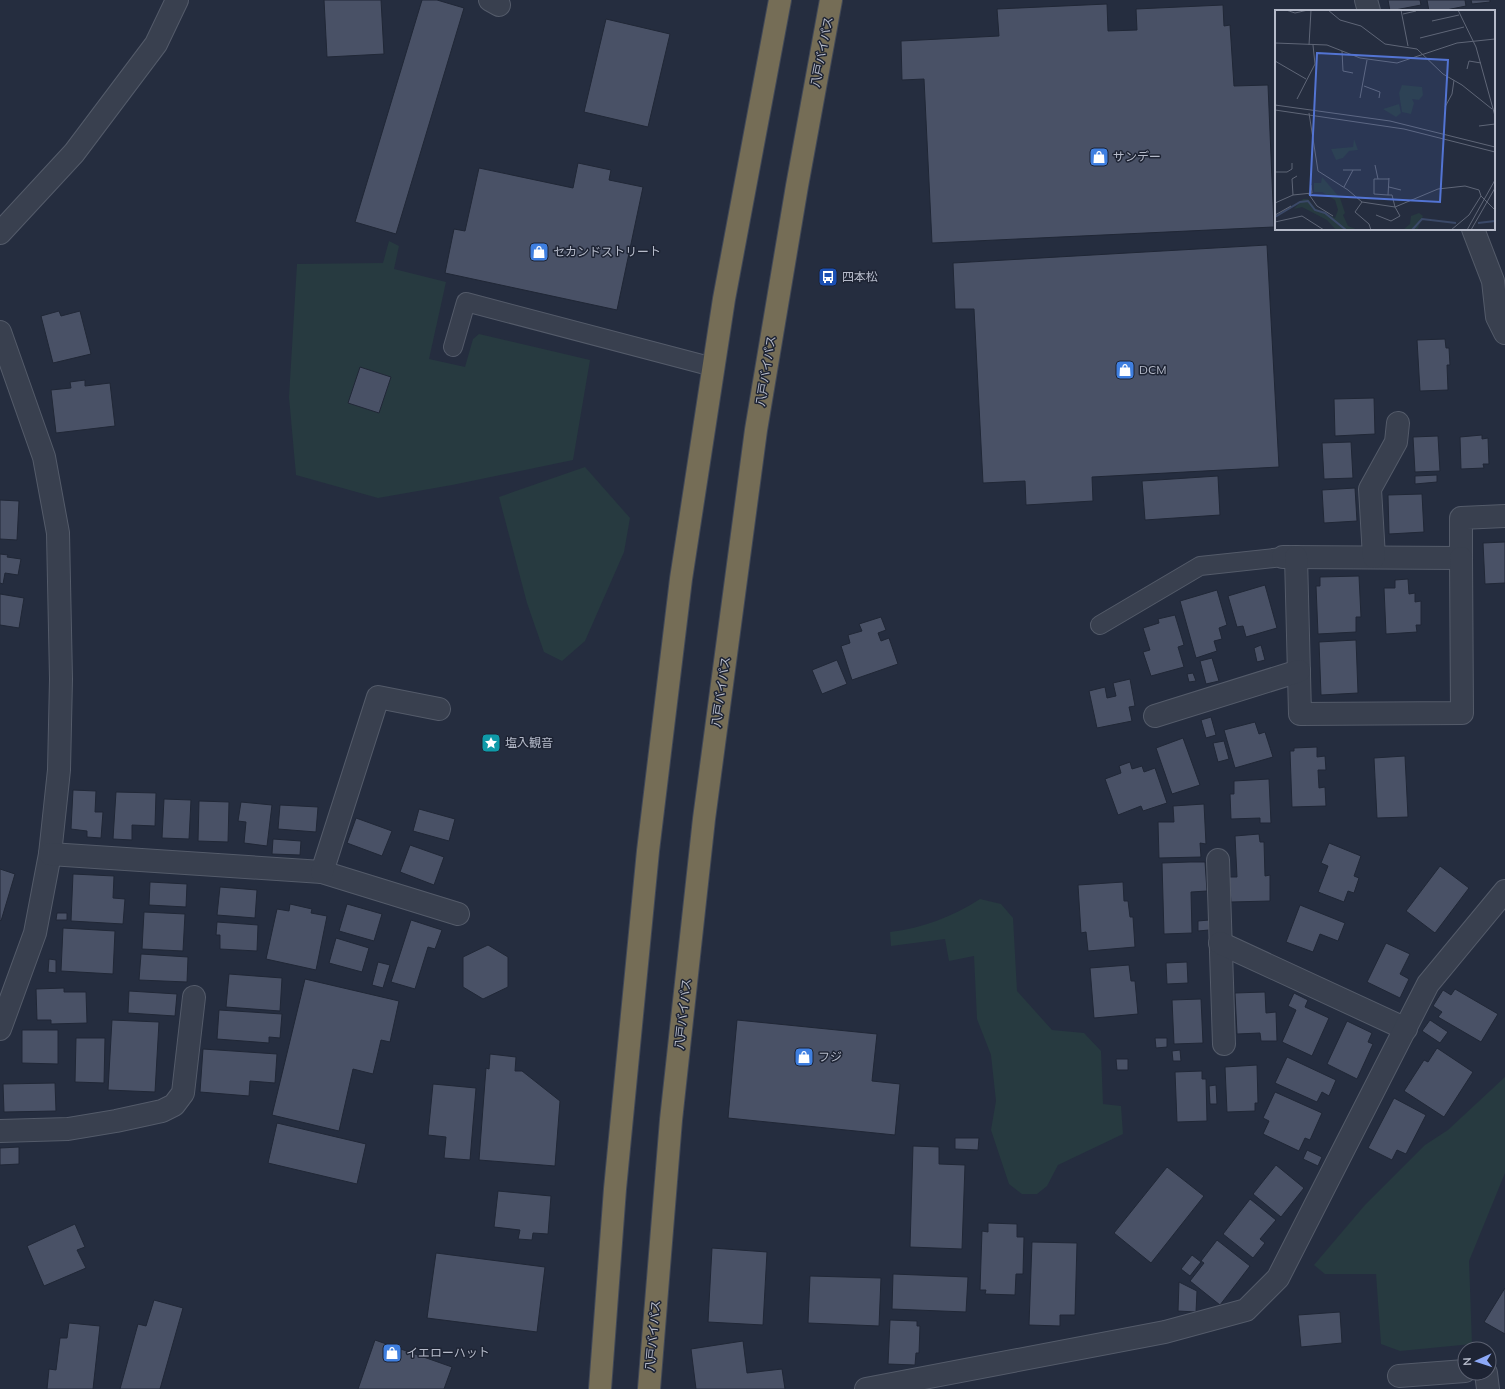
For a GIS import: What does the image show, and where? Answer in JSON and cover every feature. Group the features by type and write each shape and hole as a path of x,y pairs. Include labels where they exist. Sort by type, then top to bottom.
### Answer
{"highway":[{"path":"600,1389 616,1182 648,851 681,579 724,299 780,0"},
{"name":"八戸バイパス","path":"649,1389 671,1120 706,803 756,430 795,194 832,0"}],"street":[{"path":"0,233 74,153 156,44 177,0"},
{"path":"1366,0 1369,10"},
{"path":"1472,230 1492,280 1497,318 1505,334"},
{"path":"0,332 44,457 58,533 61,679 59,770 50,854 35,933 0,1029"},
{"path":"1374,557 1370,489 1396,442 1398,423"},
{"path":"1461,558 1289,557 1299,671 1300,714 1462,713 1461,518 1505,516"},
{"path":"1154,716 1299,671"},
{"path":"322,872 378,697 439,709"},
{"path":"50,854 322,872 458,914"},
{"path":"1218,860 1224,1044"},
{"path":"866,1389 1165,1332 1246,1310 1278,1278 1428,984 1505,891"},
{"path":"1220,943 1406,1029"},
{"path":"0,1131 75,1128 116,1122 162,1111 174,1105 183,1094 194,997"},
{"path":"1398,1376 1457,1372"}],"lane":[{"path":"453,347 466,302 713,367"},
{"path":"1100,625 1200,566 1289,557"}],"shaded area":[{"path":"389,241 399,246 394,269 446,282 429,359 465,367 473,339 479,334 590,360 573,460 452,485 378,498 296,475 289,397 297,264 383,263"},
{"path":"585,467 630,518 624,552 585,641 562,661 544,652 527,603 499,497"},
{"path":"980,899 1001,904 1013,918 1017,991 1052,1030 1084,1033 1101,1051 1103,1104 1121,1106 1123,1134 1058,1165 1047,1186 1037,1194 1022,1194 1009,1184 991,1130 996,1101 991,1055 977,1019 974,956 949,961 945,939 891,946 890,932 914,928 937,921"},
{"path":"1505,1077 1505,1173 1469,1261 1472,1341 1457,1341 1457,1345 1400,1351 1381,1344 1376,1274 1325,1274 1314,1265 1365,1205 1425,1145 1448,1130"}],"building":[{"path":"324,0 381,0 384,54 327,57"},
{"path":"422,0 437,0 464,8 396,234 355,222"},
{"path":"1388,0 1420,0 1421,5 1390,10"},
{"path":"1427,0 1465,0 1466,6 1446,10 1429,10"},
{"path":"1471,0 1490,0 1490,2 1472,4"},
{"name":"サンデー","path":"1107,4 1108,31 1137,30 1136,9 1223,5 1224,26 1230,25 1234,86 1268,85 1274,227 932,243 924,79 902,80 901,41 999,36 997,9"},
{"path":"606,19 670,34 648,127 584,112"},
{"name":"セカンドストリート","path":"578,163 611,170 609,180 643,187 617,310 445,273 454,229 465,231 479,168 573,188"},
{"name":"DCM","path":"1267,245 1279,467 1092,477 1093,501 1026,505 1025,481 983,483 974,309 955,309 953,263"},
{"path":"59,311 61,316 80,311 91,354 53,363 41,316"},
{"path":"1445,339 1446,348 1449,348 1450,365 1447,365 1448,390 1420,391 1417,340"},
{"path":"360,367 391,377 379,413 348,403"},
{"path":"85,380 85,386 110,383 115,426 56,433 51,390 71,388 70,382"},
{"path":"1374,398 1375,434 1335,436 1334,399"},
{"path":"1482,435 1482,439 1488,438 1489,464 1483,464 1484,468 1461,469 1460,437"},
{"path":"1438,436 1440,471 1415,472 1413,437"},
{"path":"1351,442 1353,478 1324,479 1322,443"},
{"path":"1437,475 1437,482 1415,484 1415,476"},
{"path":"1218,476 1220,515 1145,520 1142,481"},
{"path":"1355,488 1357,521 1324,523 1322,490"},
{"path":"1422,494 1424,532 1389,534 1388,495"},
{"path":"0,500 19,501 17,540 0,539"},
{"path":"1505,542 1505,583 1485,584 1483,543"},
{"path":"0,554 8,555 7,557 21,559 18,575 5,573 3,584 0,583"},
{"path":"1359,576 1361,617 1356,617 1356,632 1318,634 1316,586 1320,586 1320,577"},
{"path":"1408,579 1409,594 1415,593 1415,602 1421,601 1421,625 1416,625 1417,632 1386,634 1384,588 1395,588 1395,580"},
{"path":"1265,585 1277,628 1246,637 1243,626 1237,627 1228,596"},
{"path":"1217,590 1227,625 1219,628 1222,639 1214,641 1217,651 1196,658 1180,601"},
{"path":"0,594 24,598 19,628 0,625"},
{"path":"1175,615 1184,645 1178,647 1184,667 1151,676 1143,652 1150,650 1143,628 1159,623 1158,619"},
{"path":"881,617 886,630 878,633 881,641 889,638 898,664 852,680 841,646 850,643 848,635 862,631 859,624"},
{"path":"1356,640 1358,693 1321,695 1319,642"},
{"path":"1261,645 1265,660 1257,662 1254,648"},
{"path":"1212,658 1219,681 1206,684 1200,661"},
{"path":"837,660 847,684 822,694 812,670"},
{"path":"1193,673 1196,681 1189,682 1187,674"},
{"path":"1130,679 1135,706 1129,707 1132,721 1097,728 1089,691 1105,687 1107,698 1116,696 1113,683"},
{"path":"1211,717 1216,735 1206,738 1201,720"},
{"path":"1255,722 1259,734 1265,732 1273,757 1235,768 1224,730"},
{"path":"1183,738 1200,785 1172,794 1156,748"},
{"path":"1224,741 1229,759 1218,762 1213,743"},
{"path":"1317,747 1317,757 1325,756 1326,770 1318,770 1319,788 1325,787 1326,806 1292,807 1290,751 1294,751 1294,748"},
{"path":"1405,756 1408,817 1377,818 1374,758"},
{"path":"1130,762 1132,769 1142,766 1144,772 1155,768 1167,803 1143,811 1141,806 1118,815 1105,779 1121,773 1119,766"},
{"path":"1269,779 1271,823 1260,823 1260,818 1231,819 1230,794 1234,794 1234,781"},
{"path":"73,790 96,791 95,812 103,812 101,838 87,837 87,831 71,829"},
{"path":"116,792 156,793 155,826 132,825 132,840 113,839"},
{"path":"164,799 191,800 189,839 162,838"},
{"path":"199,801 229,802 228,842 198,841"},
{"path":"241,802 272,805 267,846 244,843 246,822 238,821"},
{"path":"1204,804 1206,844 1200,843 1201,857 1159,858 1158,822 1174,822 1173,806"},
{"path":"280,805 318,807 316,832 278,829"},
{"path":"419,809 455,819 449,841 413,831"},
{"path":"356,818 392,831 382,856 347,843"},
{"path":"1259,834 1260,842 1264,842 1265,876 1270,875 1270,901 1231,902 1229,877 1237,877 1235,836"},
{"path":"273,839 301,841 300,855 272,854"},
{"path":"1329,843 1361,856 1354,876 1359,878 1354,893 1348,891 1344,902 1318,892 1328,866 1321,863"},
{"path":"410,845 444,857 434,885 400,872"},
{"path":"1205,862 1207,891 1191,892 1192,933 1164,934 1162,863"},
{"path":"1440,866 1469,888 1435,933 1406,911"},
{"path":"0,869 15,874 1,921 0,920"},
{"path":"73,874 114,876 113,898 125,899 123,924 71,921"},
{"path":"150,882 187,884 186,907 149,905"},
{"path":"1123,882 1124,901 1128,901 1130,917 1133,917 1135,947 1088,951 1086,932 1081,933 1078,885"},
{"path":"220,887 257,890 255,918 217,915"},
{"path":"290,904 312,909 311,913 327,916 316,970 266,959 277,909 289,911"},
{"path":"347,904 382,914 374,941 339,931"},
{"path":"1300,905 1345,923 1338,941 1320,934 1313,952 1286,942"},
{"path":"144,912 185,914 183,951 142,949"},
{"path":"57,913 67,913 67,920 56,920"},
{"path":"411,920 442,930 435,949 428,947 415,989 391,982"},
{"path":"1209,920 1209,930 1198,931 1198,921"},
{"path":"217,922 258,925 257,951 220,949 220,935 216,935"},
{"path":"63,928 115,931 113,974 61,971"},
{"path":"336,938 369,948 362,972 329,963"},
{"path":"1386,943 1410,954 1400,974 1409,979 1400,998 1367,982"},
{"path":"488,945 508,957 508,987 483,999 463,987 463,957"},
{"path":"141,954 188,957 187,982 139,980"},
{"path":"49,959 56,960 56,973 48,972"},
{"path":"378,962 390,965 383,988 372,985"},
{"path":"1187,962 1188,983 1167,984 1166,963"},
{"path":"1129,965 1131,981 1135,981 1138,1014 1094,1018 1090,968"},
{"path":"229,974 282,978 280,1011 226,1007"},
{"path":"305,979 399,1001 390,1042 381,1040 373,1074 353,1069 339,1131 272,1115"},
{"path":"64,988 64,992 86,992 87,1023 51,1024 51,1020 37,1020 36,989"},
{"path":"1455,989 1498,1014 1481,1042 1438,1017 1442,1012 1433,1006 1443,990 1451,995"},
{"path":"129,991 177,994 175,1016 128,1013"},
{"path":"1265,992 1266,1013 1276,1012 1277,1041 1261,1041 1260,1033 1237,1034 1235,993"},
{"path":"1294,993 1308,1000 1305,1007 1329,1018 1312,1056 1282,1042 1296,1010 1288,1006"},
{"path":"1201,999 1203,1043 1174,1044 1172,1000"},
{"path":"219,1010 282,1014 280,1038 269,1037 269,1043 217,1039"},
{"path":"112,1020 159,1022 155,1092 108,1090"},
{"name":"フジ","path":"737,1020 877,1034 872,1081 900,1084 895,1135 728,1118"},
{"path":"1430,1020 1448,1032 1440,1043 1422,1031"},
{"path":"1347,1021 1372,1033 1368,1042 1373,1044 1357,1079 1327,1064"},
{"path":"22,1030 58,1030 58,1064 22,1063"},
{"path":"76,1038 105,1038 104,1083 75,1082"},
{"path":"1155,1038 1167,1038 1167,1047 1156,1048"},
{"path":"1437,1048 1473,1072 1444,1117 1404,1091 1424,1060 1428,1062"},
{"path":"203,1049 277,1054 275,1083 250,1081 249,1096 200,1092"},
{"path":"1180,1050 1181,1061 1173,1061 1172,1051"},
{"path":"490,1054 516,1057 515,1071 522,1071 560,1101 555,1166 479,1160 486,1068 489,1069"},
{"path":"1287,1057 1336,1080 1329,1096 1322,1092 1317,1102 1275,1083"},
{"path":"1116,1059 1128,1059 1128,1070 1117,1070"},
{"path":"1257,1065 1258,1103 1255,1103 1255,1111 1227,1112 1225,1067"},
{"path":"1202,1071 1202,1079 1206,1079 1207,1121 1177,1122 1175,1072"},
{"path":"55,1083 56,1111 4,1112 3,1084"},
{"path":"433,1084 476,1088 470,1160 444,1158 446,1137 428,1135"},
{"path":"1216,1085 1217,1104 1210,1104 1209,1086"},
{"path":"1275,1092 1322,1113 1310,1140 1305,1138 1299,1151 1263,1134 1269,1121 1263,1118"},
{"path":"1394,1098 1426,1115 1406,1154 1397,1150 1392,1160 1368,1148"},
{"path":"277,1123 366,1144 357,1184 268,1163"},
{"path":"955,1138 979,1138 978,1150 955,1149"},
{"path":"913,1146 939,1147 939,1164 965,1165 962,1249 910,1247"},
{"path":"19,1147 19,1164 0,1165 0,1148"},
{"path":"1307,1150 1322,1157 1318,1166 1303,1159"},
{"path":"1276,1165 1304,1188 1281,1217 1253,1194"},
{"path":"1167,1167 1204,1196 1151,1263 1114,1233"},
{"path":"498,1191 551,1196 548,1234 533,1233 532,1240 518,1239 520,1230 494,1227"},
{"path":"1250,1199 1276,1220 1260,1239 1265,1243 1253,1258 1223,1234"},
{"path":"988,1223 1017,1224 1017,1237 1024,1237 1023,1274 1016,1274 1015,1295 985,1294 986,1290 980,1290 982,1231 988,1232"},
{"path":"75,1224 85,1247 77,1250 86,1268 44,1286 27,1246"},
{"path":"1217,1240 1250,1266 1220,1305 1190,1281 1204,1263 1201,1261"},
{"path":"1032,1242 1077,1243 1075,1315 1060,1315 1060,1326 1029,1325"},
{"path":"712,1248 767,1252 763,1325 708,1322"},
{"path":"436,1253 545,1267 537,1332 427,1318"},
{"path":"1192,1255 1201,1262 1190,1276 1181,1269"},
{"path":"893,1274 968,1277 966,1312 892,1309"},
{"path":"810,1276 881,1278 879,1326 808,1323"},
{"path":"1179,1282 1197,1291 1196,1312 1178,1311"},
{"path":"1505,1288 1505,1334 1484,1322"},
{"path":"154,1300 183,1308 160,1389 120,1389 138,1324 146,1326"},
{"path":"1340,1312 1342,1343 1301,1347 1298,1315"},
{"path":"890,1320 917,1321 917,1326 920,1326 919,1353 916,1353 915,1365 888,1364"},
{"path":"69,1323 100,1326 93,1389 47,1389 49,1369 56,1370 60,1338 67,1338"},
{"name":"イエローハット","path":"375,1340 452,1367 444,1389 358,1389"},
{"path":"743,1341 747,1373 782,1369 785,1389 696,1389 691,1349"}],"place":[{"name":"サンデー","path":"1099,157"},
{"name":"セカンドストリート","path":"539,252"},
{"name":"四本松","path":"828,277"},
{"name":"DCM","path":"1125,370"},
{"name":"塩入観音","path":"491,743"},
{"name":"フジ","path":"804,1057"},
{"name":"イエローハット","path":"392,1353"}]}
